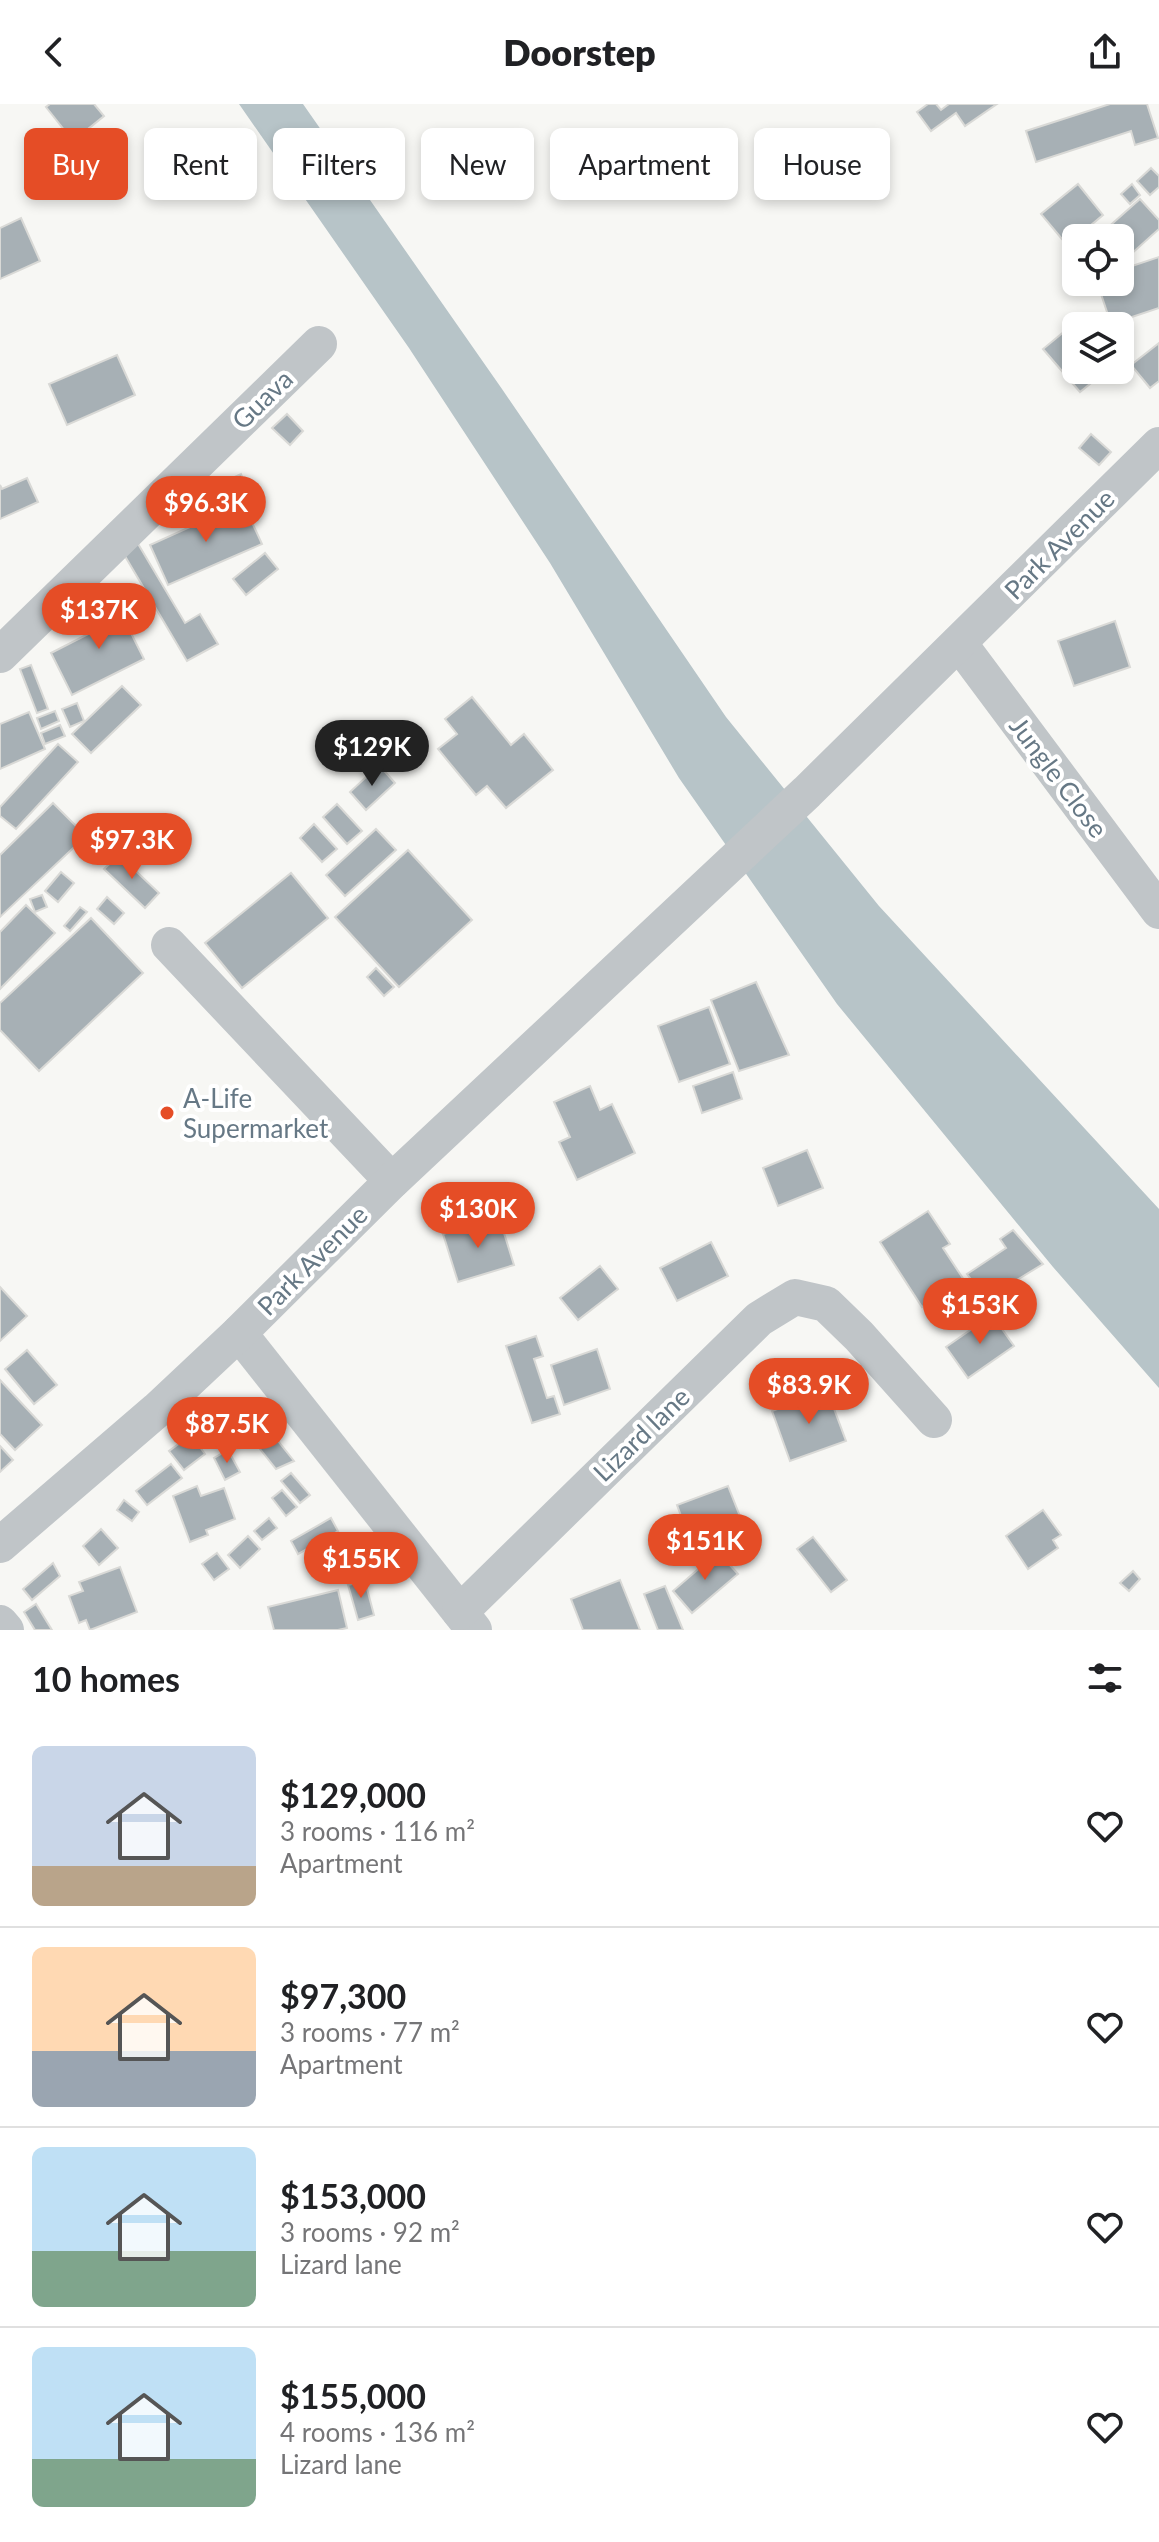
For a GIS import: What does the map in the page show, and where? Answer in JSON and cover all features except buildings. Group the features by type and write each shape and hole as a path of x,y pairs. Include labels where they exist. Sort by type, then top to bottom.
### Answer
{"street":[{"name":"Guava","path":"0,655 319,344"},
{"name":"Park Avenue","path":"0,1545 157,1410 239,1333 392,1181 807,792 1159,445"},
{"name":"Jungle Close","path":"959,643 1159,911"},
{"path":"169,945 392,1181"},
{"name":"Lizard lane","path":"467,1621 759,1319 795,1297 826,1304 934,1420"},
{"path":"239,1333 467,1621"},
{"path":"0,1623 6,1630"}],"shaded area":[{"path":"239,104 303,104 320,128 273,128 273,153"},
{"path":"306,200 370,200 726,717 879,906 1159,1209 1159,1388 1053,1267 837,1004 679,778 550,563 409,348"}],"place":[{"name":"A-Life Supermarket","path":"167,1113"}]}
